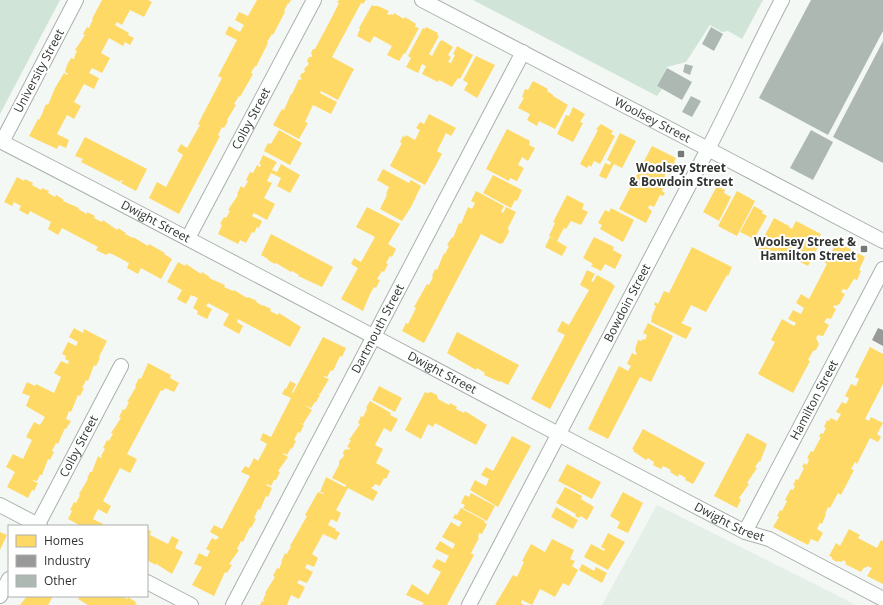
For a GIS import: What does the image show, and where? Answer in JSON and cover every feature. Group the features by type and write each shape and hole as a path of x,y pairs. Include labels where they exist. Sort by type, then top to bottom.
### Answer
{"street":[{"name":"University Street","path":"2,142 76,0"},
{"name":"Colby Street","path":"188,238 314,0"},
{"name":"Woolsey Street","path":"422,0 883,241"},
{"name":"Bowdoin Street","path":"469,605 734,99 759,43 782,0"},
{"name":"Dartmouth Street","path":"233,605 523,52"},
{"name":"Dwight Street","path":"2,142 188,238 745,532 769,539 883,599"},
{"name":"Hamilton Street","path":"745,532 883,269"},
{"name":"Colby Street","path":"39,525 121,366"},
{"path":"0,505 36,525"},
{"path":"0,596 8,581"},
{"path":"148,583 191,605"}],"shaded area":[{"path":"657,505 856,605 602,605"}],"green space":[{"path":"0,0 60,0 0,114"},
{"path":"473,0 763,0 742,39 728,31 722,32 710,25 686,62 667,67 657,86 662,89 657,96"}],"building: Homes":[{"path":"102,0 148,0 152,2 144,17 130,10 122,25 117,22 115,25 129,33 128,35 134,38 130,45 125,42 123,46 109,38 101,53 110,58 102,73 92,68 89,73 99,78 94,89 84,84 74,102 81,106 74,119 67,115 57,134 69,140 66,148 59,145 57,149 29,136 38,119 39,120 46,104 48,105 55,88 64,73 67,75 68,74 65,72 67,65 71,58 75,58 74,57 77,51 75,50 85,35 83,34 87,27 89,28"},
{"path":"257,0 291,0 289,4 288,3 273,35 272,34 267,42 268,43 256,67 255,66 251,73 253,74 240,97 239,96 234,104 236,105 224,128 222,127 218,135 220,136 179,214 149,198 157,182 166,187 183,155 177,151 181,144 187,148 200,125 198,124 222,78 218,76 237,40 225,34 229,26 240,32 244,25 235,20 239,12 248,16"},
{"path":"339,0 366,0 363,4 361,3 332,57 354,69 338,100 321,91 320,93 337,102 331,114 313,105 305,122 308,123 299,139 273,125 282,109 284,110 299,79 301,80 300,76 304,73 304,69 309,64 307,61 309,57 312,57 311,53 313,49 315,49 332,17"},
{"path":"372,5 389,11 387,14 393,15 394,13 404,19 405,17 416,24 415,27 419,28 405,54 404,53 399,61 387,55 392,46 374,36 370,43 357,36 360,29 359,28"},
{"path":"426,27 438,33 437,35 439,36 429,54 432,56 442,40 453,47 448,55 451,57 448,62 451,63 457,46 473,55 460,79 458,78 452,87 439,80 438,82 422,74 426,66 422,64 418,73 406,67 411,58 408,56 423,28 425,29"},
{"path":"476,56 495,65 477,98 464,90 468,83 463,80"},
{"path":"533,81 548,89 547,91 553,96 568,105 555,129 539,121 537,126 527,120 530,114 518,108 524,98 522,97 525,89 528,90"},
{"path":"573,107 585,114 580,122 583,123 573,142 557,134 566,115 569,116"},
{"path":"429,114 456,128 451,136 446,133 437,151 442,154 425,185 390,166 402,143 400,142 403,136 405,137 406,135 415,140 420,130 416,128 420,122 424,124"},
{"path":"601,124 613,131 611,134 615,136 600,164 594,161 591,167 589,165 587,168 580,164 598,130 596,129"},
{"path":"507,129 530,141 529,145 535,148 528,161 522,157 518,165 524,168 517,181 510,178 509,181 486,169"},
{"path":"279,130 302,143 290,165 264,151 268,143 271,144"},
{"path":"620,133 636,141 622,168 614,164 606,179 599,176 605,163 610,165 611,162 607,160"},
{"path":"85,137 147,169 136,191 121,183 123,180 120,182 81,162 83,159 75,156"},
{"path":"652,146 676,158 674,162 676,163 670,175 667,173 664,176 669,179 662,191 665,193 663,196 660,195 654,207 650,205 648,208 652,211 646,223 619,209"},
{"path":"263,155 277,162 272,170 277,172 281,164 300,175 290,193 277,186 281,178 271,173 267,181 272,183 264,198 275,204 267,220 254,213 252,216 262,221 259,228 257,227 254,233 252,232 246,243 240,240 238,244 218,234 222,225 220,224 230,211 228,210 238,195 237,194 241,186 244,188 248,181 246,180 250,172 253,173 257,165 260,167 261,165 259,164"},
{"path":"383,169 409,183 411,180 421,186 411,207 402,221 380,209 389,187 377,180"},
{"path":"493,175 522,190 517,201 515,200 511,208 483,193"},
{"path":"17,177 24,181 25,179 33,183 32,185 41,190 42,188 49,191 48,193 55,197 56,195 64,200 63,201 79,208 78,209 87,214 87,212 95,216 94,218 102,222 103,220 117,230 118,228 126,233 125,234 148,246 149,244 165,253 164,254 172,259 161,279 141,268 138,274 127,268 129,263 109,253 106,255 96,250 98,247 62,228 58,235 48,229 51,222 30,211 28,215 19,210 21,206 14,202 12,206 4,202"},
{"path":"717,186 725,190 724,193 731,197 719,221 703,212"},
{"path":"476,191 504,206 501,212 503,213 506,207 516,212 508,228 509,232 503,243 500,244 481,234 424,343 402,331 406,323 408,324 416,308 414,307 427,284 429,285 435,269 437,270 444,253 445,254 449,246 447,245 452,237 453,238 459,223 461,224 468,207 472,209 475,203 471,201"},
{"path":"737,191 755,201 737,236 718,226"},
{"path":"567,195 584,204 582,209 588,212 581,225 571,221 566,229 564,228 557,241 567,247 562,256 545,247 550,237 556,240 549,236 555,223 553,222"},
{"path":"754,206 763,211 762,213 767,216 754,239 740,232"},
{"path":"367,207 400,224 388,244 396,249 392,257 390,256 386,263 388,264 384,272 382,271 377,279 380,280 376,288 374,287 370,294 363,311 341,299 358,268 351,264 354,258 361,262 375,237 356,227"},
{"path":"611,208 634,220 623,242 600,229 602,225 598,223 605,210 609,212"},
{"path":"774,218 792,229 796,221 821,234 816,243 819,245 808,266 777,250 773,257 758,248"},
{"path":"271,234 333,267 322,287 298,276 299,275 276,263 275,264 261,255"},
{"path":"594,237 614,247 613,250 622,255 615,269 605,264 601,271 591,266 593,264 583,258"},
{"path":"837,242 865,257 859,270 861,271 857,280 854,279 847,290 843,289 841,292 845,294 839,305 834,305 833,307 836,309 831,319 827,318 824,322 829,325 823,336 818,335 816,338 819,344 808,360 810,361 793,393 758,374 775,342 771,340 782,319 794,326 796,323 788,319 793,310 801,314 804,308 796,303 801,294 809,299 827,264 825,263"},
{"path":"692,247 732,267 706,312 691,305 681,323 692,328 686,339 651,322 651,318 656,306 654,305 655,302 658,304 664,291 669,293"},
{"path":"178,262 185,266 186,264 201,274 202,272 210,277 209,278 225,285 224,287 257,301 256,302 271,309 270,311 278,315 279,313 301,327 290,347 238,319 237,322 243,326 239,334 223,325 229,314 208,303 206,306 212,309 207,319 197,314 198,311 193,308 198,298 191,295 186,304 177,299 182,290 167,282"},
{"path":"587,270 595,274 591,281 593,282 597,275 615,286 550,409 531,399 565,335 557,331 562,321 569,325 589,290 580,285"},
{"path":"648,323 673,336 651,382 640,377 608,439 588,429 619,366 628,371 631,366 627,364 632,353 636,355 637,353 635,352 635,349 638,340 645,340 647,335 643,333"},
{"path":"74,328 83,333 84,329 107,341 96,366 94,365 88,381 86,380 82,388 84,388 80,396 78,395 71,412 69,411 66,419 71,421 66,429 65,428 58,444 56,443 52,451 54,452 50,460 48,459 42,475 40,475 37,481 33,480 38,483 28,498 7,487 15,472 6,467 13,454 23,459 32,440 26,437 34,422 40,425 45,417 26,406 30,396 22,393 27,382 35,386 36,384 54,393 61,377 54,373 61,361 68,364 69,361 65,359 66,356 62,354 68,342 76,346 78,342 69,337"},
{"path":"457,332 519,365 508,385 484,375 485,373 477,368 476,370 447,353"},
{"path":"323,337 346,348 342,357 340,356 333,371 331,370 327,377 324,376 329,379 320,394 317,393 320,395 316,402 311,408 304,405 312,410 303,424 299,423 304,425 294,440 296,441 292,449 291,448 287,455 284,453 283,454 288,457 278,471 280,472 276,480 274,480 271,486 266,485 272,488 268,497 266,496 260,510 258,509 254,518 256,519 251,528 250,527 243,542 241,541 237,549 239,550 229,564 232,565 227,573 225,572 214,596 192,585 202,567 194,564 199,553 207,557 210,551 206,549 212,538 216,540 219,537 210,532 214,525 222,529 250,476 241,472 245,466 249,468 254,458 258,461 267,444 260,440 263,433 271,437 291,398 282,394 285,388 286,389 290,381 296,384 292,392 293,393"},
{"path":"870,347 883,354 883,384 865,419 869,421 871,417 883,423 877,434 881,437 878,442 870,438 857,464 855,462 851,469 854,470 841,495 838,493 830,508 828,507 822,524 820,523 817,529 823,533 818,542 811,539 808,545 773,527 779,517 777,516 780,510 782,511 787,501 785,500 791,489 793,490 795,486 793,485 796,479 798,480 804,468 802,467 804,463 807,465 809,459 807,458 811,451 813,452 821,437 819,437 821,433 823,434 826,428 824,427 827,420 829,421 831,418 837,421 841,414 836,412 842,402 846,404 849,398 845,396 851,384 856,386 859,379 855,377"},
{"path":"148,363 171,375 170,378 179,383 174,392 165,388 163,391 161,390 127,454 137,459 130,473 120,468 103,501 111,506 107,514 98,509 93,519 102,525 79,525 68,519 72,511 70,510 74,502 76,503 90,472 92,472 98,456 101,458 105,449 103,448 107,440 109,441 113,434 111,433 121,418 119,417 123,409 125,410 129,402 127,402 136,387 135,386 139,378 141,379"},
{"path":"379,386 402,398 395,412 372,400"},
{"path":"425,392 431,392 437,395 438,399 449,405 450,403 457,407 456,409 464,413 465,411 487,425 476,445 435,423 433,427 428,424 421,439 405,430"},
{"path":"370,401 391,413 390,415 398,419 391,432 384,428 375,445 383,449 376,463 390,471 386,479 384,478 380,486 375,484 371,488 378,492 373,501 348,488 336,510 341,513 337,522 331,519 328,525 340,533 336,540 323,534 312,554 318,558 314,567 307,564 305,568 313,572 307,583 299,580 297,583 305,587 299,599 291,595 287,605 260,605 262,601 265,602 263,600 265,593 275,577 273,576 277,568 279,569 285,553 289,555 287,553 291,547 290,546 307,516 305,515 318,492 324,493 320,492 326,477 345,487 346,485 332,478 339,465 339,461 344,456 344,450 349,450 350,448 347,447 351,440 349,440 360,424 358,423 361,416 363,417"},
{"path":"643,429 705,463 693,484 685,480 686,478 679,474 678,477 670,472 671,470 663,466 661,469 653,465 654,462 648,458 646,460 633,451 634,449 632,449"},
{"path":"747,433 767,444 760,462 759,461 755,467 757,468 747,483 749,484 739,498 741,500 737,508 714,496"},
{"path":"512,436 531,446 498,507 470,490 475,480 486,486 489,479 481,475 486,467 493,471"},
{"path":"567,464 601,482 592,499 558,481"},
{"path":"565,487 582,496 581,499 594,507 587,520 581,516 579,518 575,516 576,514 556,503"},
{"path":"623,492 643,503 628,533 617,528 620,522 610,516"},
{"path":"471,493 495,506 487,521 463,508 465,505 461,503 465,495 469,497"},
{"path":"556,507 578,520 573,529 551,517"},
{"path":"461,508 485,521 484,522 487,524 482,534 479,533 479,538 471,553 474,555 447,605 422,605 424,603 406,595 412,584 428,595 441,572 432,567 437,559 445,563 449,556 435,549 440,541 453,549 455,544 442,537 451,522 459,527 462,522 453,518 455,514 457,515"},
{"path":"849,529 860,535 858,538 877,548 881,540 883,541 883,584 867,576 872,568 867,566 866,568 864,567 861,572 845,564 846,562 843,560 842,562 837,562 829,556 836,543 840,546"},
{"path":"148,530 151,531 150,535 168,544 172,536 179,540 175,548 183,552 172,574 157,563 156,565 148,561"},
{"path":"0,532 7,535 0,550"},
{"path":"608,533 625,542 608,570 584,557 591,544 604,551 605,549 601,547"},
{"path":"552,539 574,550 570,559 575,561 572,566 578,570 569,586 563,583 555,597 540,589 532,605 522,600 521,603 524,605 495,605 513,575 517,577 524,562 522,561 531,544 545,552"},
{"path":"582,564 594,571 596,567 607,573 602,583 579,570"},
{"path":"26,597 52,597 48,605 20,605"},
{"path":"79,597 124,597 127,599 128,597 138,605 88,605 78,599"}],"building: Industry":[{"path":"878,328 883,330 883,346 872,340"}],"building: Other":[{"path":"811,0 883,0 883,31 828,135 759,98"},
{"path":"711,27 723,34 714,51 702,44"},
{"path":"883,41 883,163 833,137"},
{"path":"685,64 693,66 690,75 683,72"},
{"path":"667,68 692,82 682,100 657,86"},
{"path":"691,96 701,101 692,117 682,112"},
{"path":"811,130 833,142 813,180 790,168"}],"place":[{"name":"Woolsey Street & Bowdoin Street","path":"681,154"},
{"name":"Woolsey Street & Hamilton Street","path":"864,249"}]}
